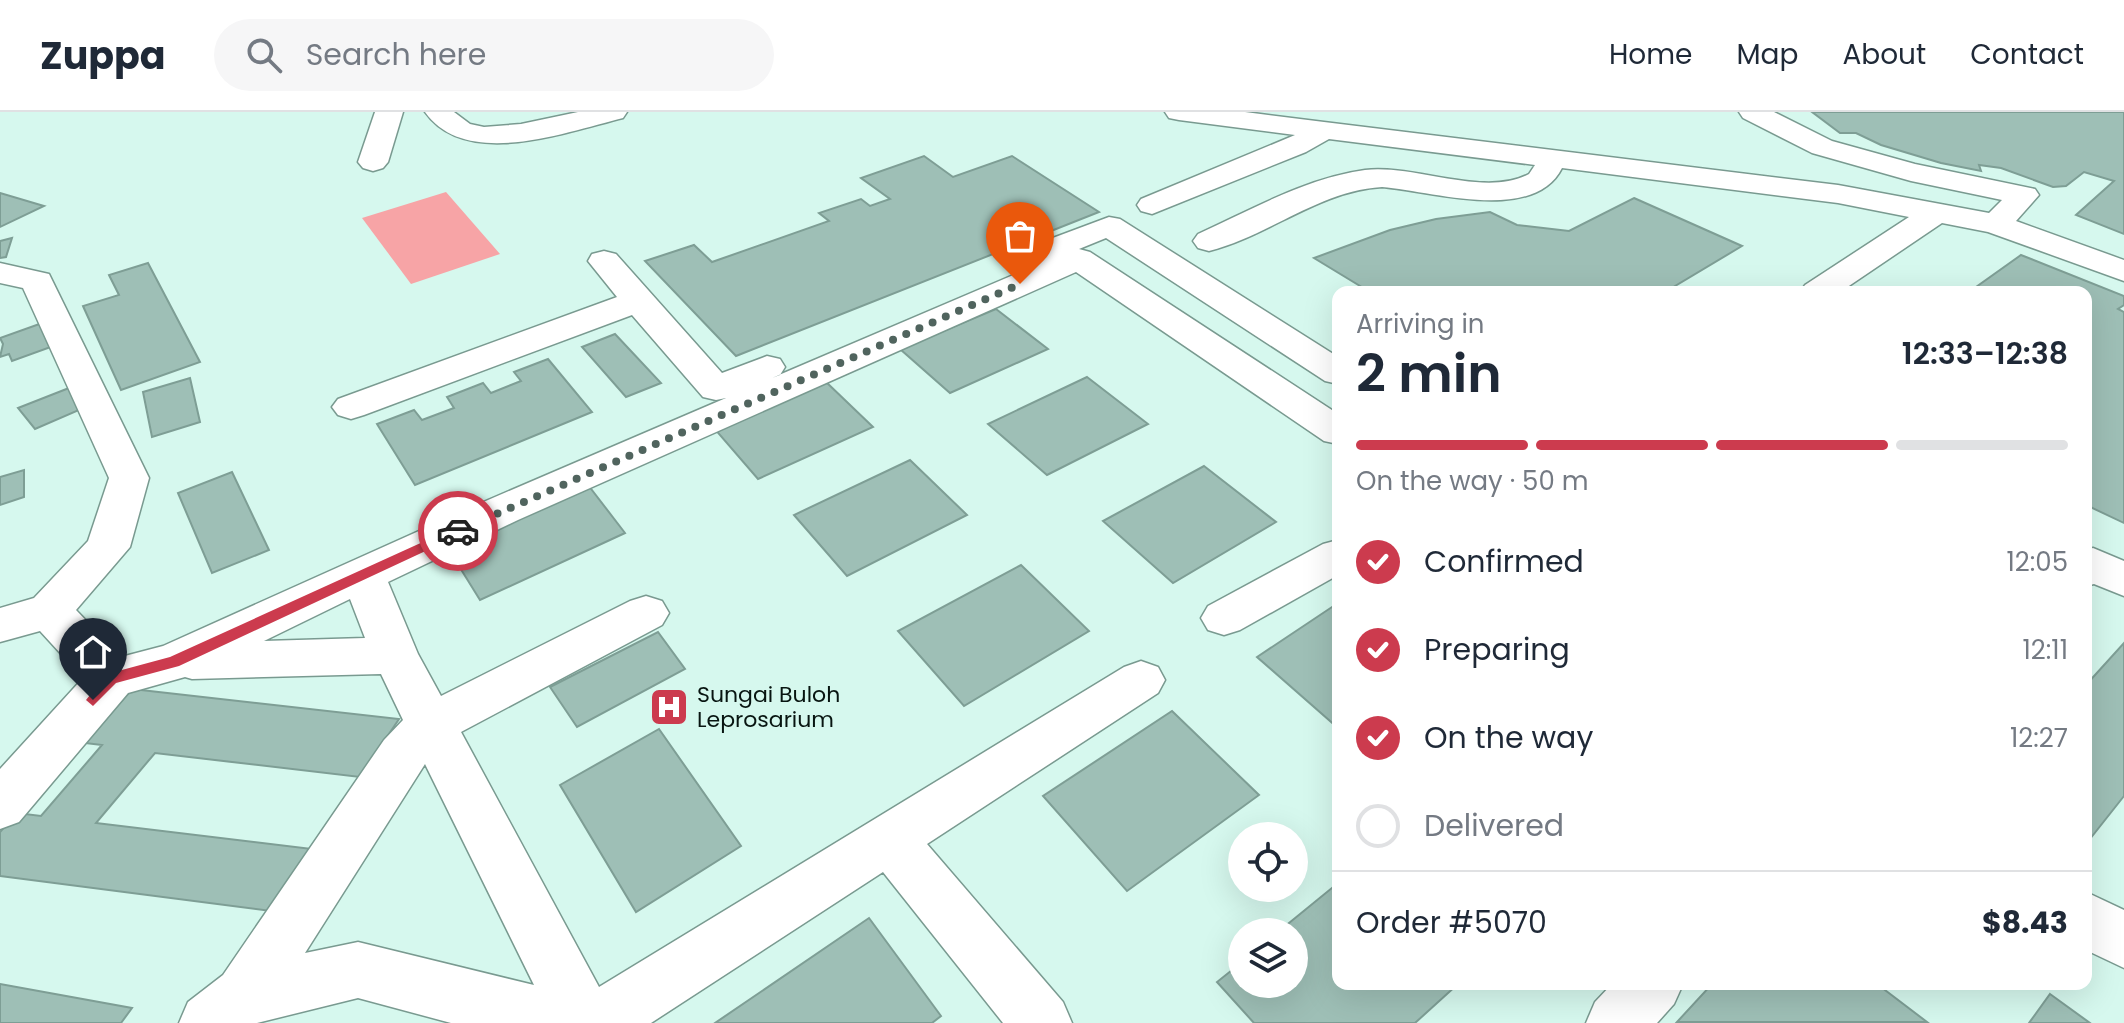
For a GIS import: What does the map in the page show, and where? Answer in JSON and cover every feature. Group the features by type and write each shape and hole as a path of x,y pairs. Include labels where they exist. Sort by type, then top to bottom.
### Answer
{"lane":[{"path":"373,162 389,112"},
{"path":"439,112 449,124 470,134 525,132 613,112"},
{"path":"1179,112 1317,123 1552,159 1838,194 1996,224 2124,271"},
{"path":"1753,112 1822,147 1911,172 2024,195 1996,224"},
{"path":"1152,205 1296,146 1317,123"},
{"path":"1209,241 1331,188 1367,178 1403,179 1499,192 1523,189 1540,181 1552,159"},
{"path":"1826,286 1939,211"},
{"path":"604,261 716,389 1109,226 1332,369"},
{"path":"0,806 112,678 174,662 363,574 1078,259 1332,428"},
{"path":"0,273 37,281 129,478 108,547 49,611 0,625"},
{"path":"351,407 640,300"},
{"path":"1224,618 1332,558"},
{"path":"2092,565 2124,580"},
{"path":"363,574 395,655 585,1023"},
{"path":"49,611 112,678"},
{"path":"226,1009 402,755 430,725 646,613"},
{"path":"174,662 395,655"},
{"path":"597,1023 1141,680"},
{"path":"889,839 1042,1023"},
{"path":"2092,922 2124,941"},
{"path":"226,1009 358,970 565,1023"},
{"path":"1616,1023 1647,990"}],"shaded area":[{"path":"446,192 500,254 411,284 362,218"}],"building":[{"path":"1812,112 2124,112 2124,234 2076,215 2114,181 2084,172 2066,186 2053,187 2001,168 1979,165 1981,171 1941,163 1881,145 1856,133 1840,133"},
{"path":"924,156 953,177 1012,156 1099,212 736,356 645,261 694,245 712,262 829,221 819,213 861,199 870,206 890,199 861,178"},
{"path":"0,193 44,206 0,227"},
{"path":"1634,198 1742,246 1675,286 1360,286 1314,258 1390,230 1436,219 1490,212 1517,225 1569,231"},
{"path":"12,238 6,257 0,258 0,241"},
{"path":"2021,255 2124,296 2124,305 2118,309 2124,312 2124,523 2092,508 2092,286 1977,286"},
{"path":"148,263 200,362 121,390 83,306 119,295 109,275"},
{"path":"996,309 1048,349 950,393 900,349"},
{"path":"45,322 59,344 12,361 9,354 0,357 3,344 0,338"},
{"path":"615,334 661,383 626,397 582,347"},
{"path":"548,359 592,412 415,485 377,424 414,410 422,420 454,408 447,397 483,383 491,393 521,381 514,372"},
{"path":"1087,377 1148,424 1047,475 988,424"},
{"path":"190,378 200,422 152,437 143,392"},
{"path":"824,380 873,427 758,479 713,427"},
{"path":"69,388 86,407 35,429 18,408"},
{"path":"910,460 967,515 847,576 794,515"},
{"path":"1204,466 1276,522 1173,583 1103,521"},
{"path":"24,470 24,497 0,505 0,477"},
{"path":"232,472 269,550 212,573 178,493"},
{"path":"585,481 625,533 480,600 444,542"},
{"path":"1021,565 1089,631 964,706 898,631"},
{"path":"1332,607 1332,723 1257,657"},
{"path":"658,632 685,669 577,727 550,687"},
{"path":"2124,643 2124,796 2092,836 2092,678"},
{"path":"132,689 399,719 360,777 155,753 96,823 312,849 271,911 0,876 0,832 17,813 41,816 102,745 85,743"},
{"path":"1172,711 1259,795 1127,891 1043,796"},
{"path":"659,729 741,846 636,912 560,785"},
{"path":"1332,888 1332,990 1451,990 1415,1023 1254,1023 1231,998 1308,998 1308,918 1295,918"},
{"path":"869,918 941,1016 932,1023 715,1023"},
{"path":"1228,973 1228,994 1217,982"},
{"path":"0,984 132,1008 121,1023 0,1023"},
{"path":"1706,990 1885,990 1927,1022 1677,1022"},
{"path":"2050,994 2090,1023 2029,1023"}],"way so far":[{"path":"458,531 1020,284"}],"place":[{"name":"Sungai Buloh Leprosarium","path":"669,707"}],"route":[{"path":"93,700 112,678 174,662 458,531"}]}
